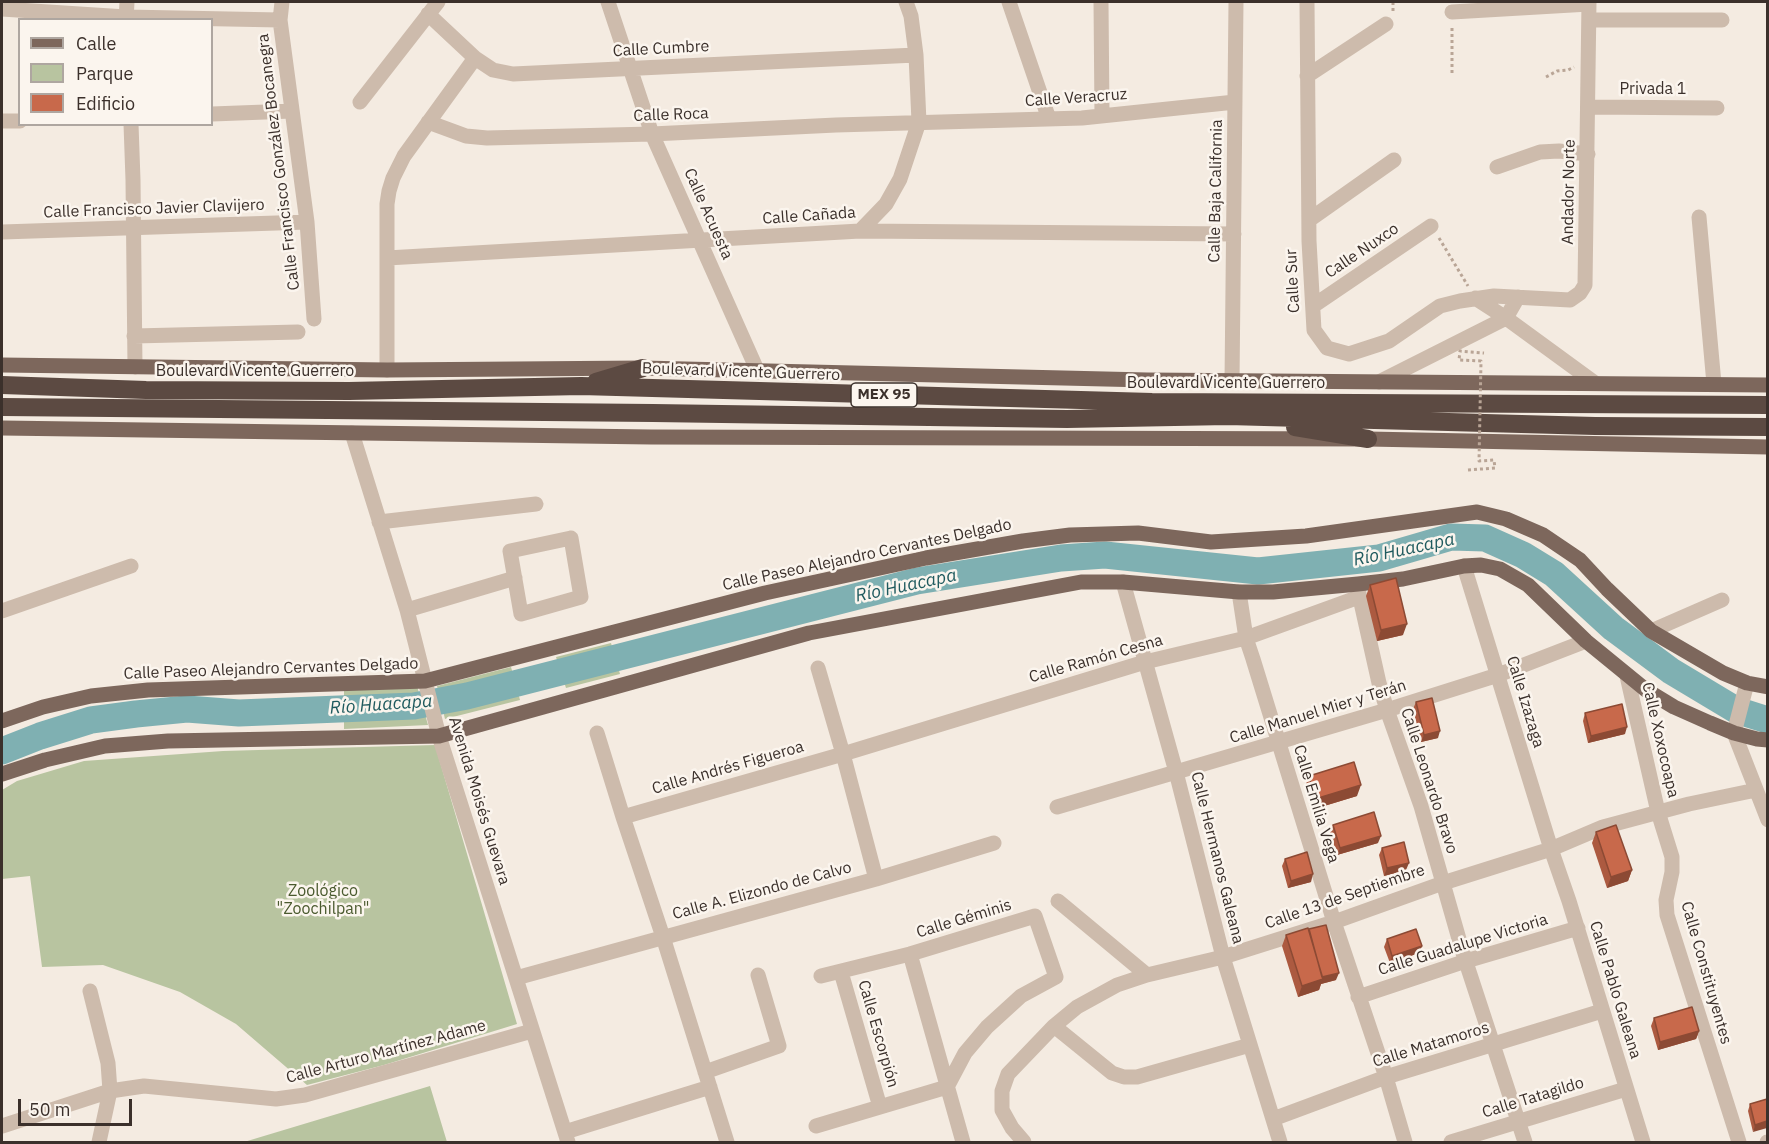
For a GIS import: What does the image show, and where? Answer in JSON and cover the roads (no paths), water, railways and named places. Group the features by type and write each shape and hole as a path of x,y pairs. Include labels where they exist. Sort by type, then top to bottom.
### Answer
{"highway":[{"path":"581,386 643,368"},
{"name":"Boulevard Vicente Guerrero","path":"2,386 146,390 349,391 581,386 1140,402 1767,405"},
{"name":"Boulevard Vicente Guerrero","path":"2,407 1067,419 1228,416 1594,426 1767,427"},
{"path":"1228,416 1368,439"}],"main road":[{"name":"Boulevard Vicente Guerrero","path":"2,365 387,370 643,368 1232,381 1767,385"},
{"path":"2,428 352,434 1179,440 1368,439 1763,448"},
{"name":"Calle Paseo Alejandro Cervantes Delgado","path":"2,722 43,707 91,696 148,690 257,685 425,682 765,593 926,558 1013,542 1070,535 1138,533 1211,542 1234,541 1374,528 1452,514 1477,512 1506,519 1543,536 1580,560 1607,590 1651,631 1723,673 1747,683 1767,687"},
{"path":"2,774 45,760 105,746 126,744 188,740 439,735 809,633 1081,582 1123,582 1239,592 1359,591 1403,579 1464,566 1481,565 1500,569 1528,585 1586,642 1646,690 1674,707 1756,739 1767,740"}],"street":[{"name":"Calle Francisco González Bocanegra","path":"282,2 280,20 307,222 314,319"},
{"path":"360,102 438,2"},
{"name":"Calle Acuesta","path":"608,2 652,134 758,372"},
{"path":"860,231 886,204 900,179 919,122 916,55 911,16 906,2"},
{"path":"1009,2 1049,119"},
{"path":"1101,2 1102,116"},
{"name":"Calle Baja California","path":"1232,381 1236,2"},
{"name":"Calle Sur","path":"1307,2 1309,220 1314,330 1327,348 1349,354 1389,341 1440,306 1475,298 1518,297"},
{"path":"1452,12 1530,4 1589,3"},
{"name":"Andador Norte","path":"1518,297 1570,300 1580,293 1585,285 1589,3"},
{"path":"2,9 280,20"},
{"name":"Calle Cumbre","path":"428,14 475,58 493,70 513,74 916,55"},
{"path":"1589,20 1722,20"},
{"path":"1307,76 1386,24"},
{"path":"387,370 387,204 389,191 404,156 475,58"},
{"name":"Calle Veracruz","path":"919,122 1102,116 1235,102"},
{"name":"Privada 1","path":"1588,107 1717,108"},
{"path":"213,114 292,111"},
{"path":"2,121 18,121"},
{"name":"Calle Roca","path":"428,122 466,136 487,138 652,134 919,122"},
{"path":"130,126 135,367"},
{"path":"1497,167 1540,152 1588,154"},
{"path":"1309,220 1394,160"},
{"path":"1699,217 1714,384"},
{"name":"Calle Francisco Javier Clavijero","path":"2,232 307,222"},
{"name":"Calle Nuxco","path":"1313,306 1431,226"},
{"name":"Calle Cañada","path":"387,258 860,231 1233,234"},
{"path":"1379,382 1506,318 1518,297"},
{"path":"1475,298 1595,383"},
{"path":"134,336 298,332"},
{"name":"Avenida Moisés Guevara","path":"352,434 407,610 439,735 566,1137"},
{"path":"380,522 536,504"},
{"path":"571,538 581,597 521,614 515,579 510,551 571,538"},
{"path":"2,611 131,566"},
{"name":"Calle Izazaga","path":"1464,566 1551,849"},
{"path":"407,610 515,579"},
{"name":"Calle Hermanos Galeana","path":"1123,582 1176,772 1223,957 1280,1143"},
{"name":"Calle Ramón Cesna","path":"843,754 1145,662 1246,638 1359,591"},
{"name":"Calle Leonardo Bravo","path":"1359,591 1387,710 1420,806 1466,962 1525,1143"},
{"name":"Calle Emilia Vega","path":"1239,592 1246,638 1405,1143"},
{"path":"1651,631 1722,600"},
{"name":"Calle Manuel Mier y Terán","path":"1057,807 1279,744 1498,675 1586,642"},
{"name":"Calle A. Elizondo de Calvo","path":"516,978 876,879 818,668"},
{"name":"Calle Xoxocoapa","path":"1627,676 1658,812"},
{"path":"1747,683 1735,729 1767,820"},
{"path":"597,733 727,1143"},
{"name":"Calle Andrés Figueroa","path":"623,817 843,754"},
{"path":"1658,812 1756,790"},
{"name":"Calle 13 de Septiembre","path":"1024,1143 1002,1110 1002,1091 1008,1074 1054,1026 1077,1006 1117,986 1147,975 1223,957 1334,922 1443,883 1551,849 1603,827 1658,812"},
{"name":"Calle Constituyentes","path":"1658,812 1672,857 1672,872 1666,900 1667,915 1739,1143"},
{"path":"876,879 994,843"},
{"name":"Calle Pablo Galeana","path":"1551,849 1578,928 1642,1143"},
{"path":"1058,901 1147,975"},
{"name":"Calle Géminis","path":"820,976 910,954 1035,916 1056,976 1021,996 987,1027 965,1053 947,1087"},
{"name":"Calle Guadalupe Victoria","path":"1358,996 1578,928"},
{"path":"910,954 963,1143"},
{"name":"Calle Escorpión","path":"841,972 880,1107"},
{"path":"566,1137 708,1080 779,1046 758,975"},
{"path":"90,991 108,1063 110,1091 99,1143"},
{"name":"Calle Matamoros","path":"1273,1119 1386,1077 1602,1011"},
{"path":"1054,1026 1112,1073 1124,1077 1137,1077 1250,1045"},
{"name":"Calle Arturo Martínez Adame","path":"2,1126 110,1091 144,1086 276,1100 305,1095 532,1031"},
{"path":"816,1126 947,1087"},
{"name":"Calle Tatagildo","path":"1451,1143 1626,1089"}],"waterway":[{"name":"Río Huacapa","path":"2,751 91,720 136,714 187,709 239,713 414,706 467,696 917,581 1061,558 1105,555 1258,571 1379,558 1451,537 1485,538 1523,555 1554,574 1613,628 1671,671 1736,710 1768,720"}],"park label":[{"name":"Zoológico \"Zoochilpan\"","path":"323,900"}]}
